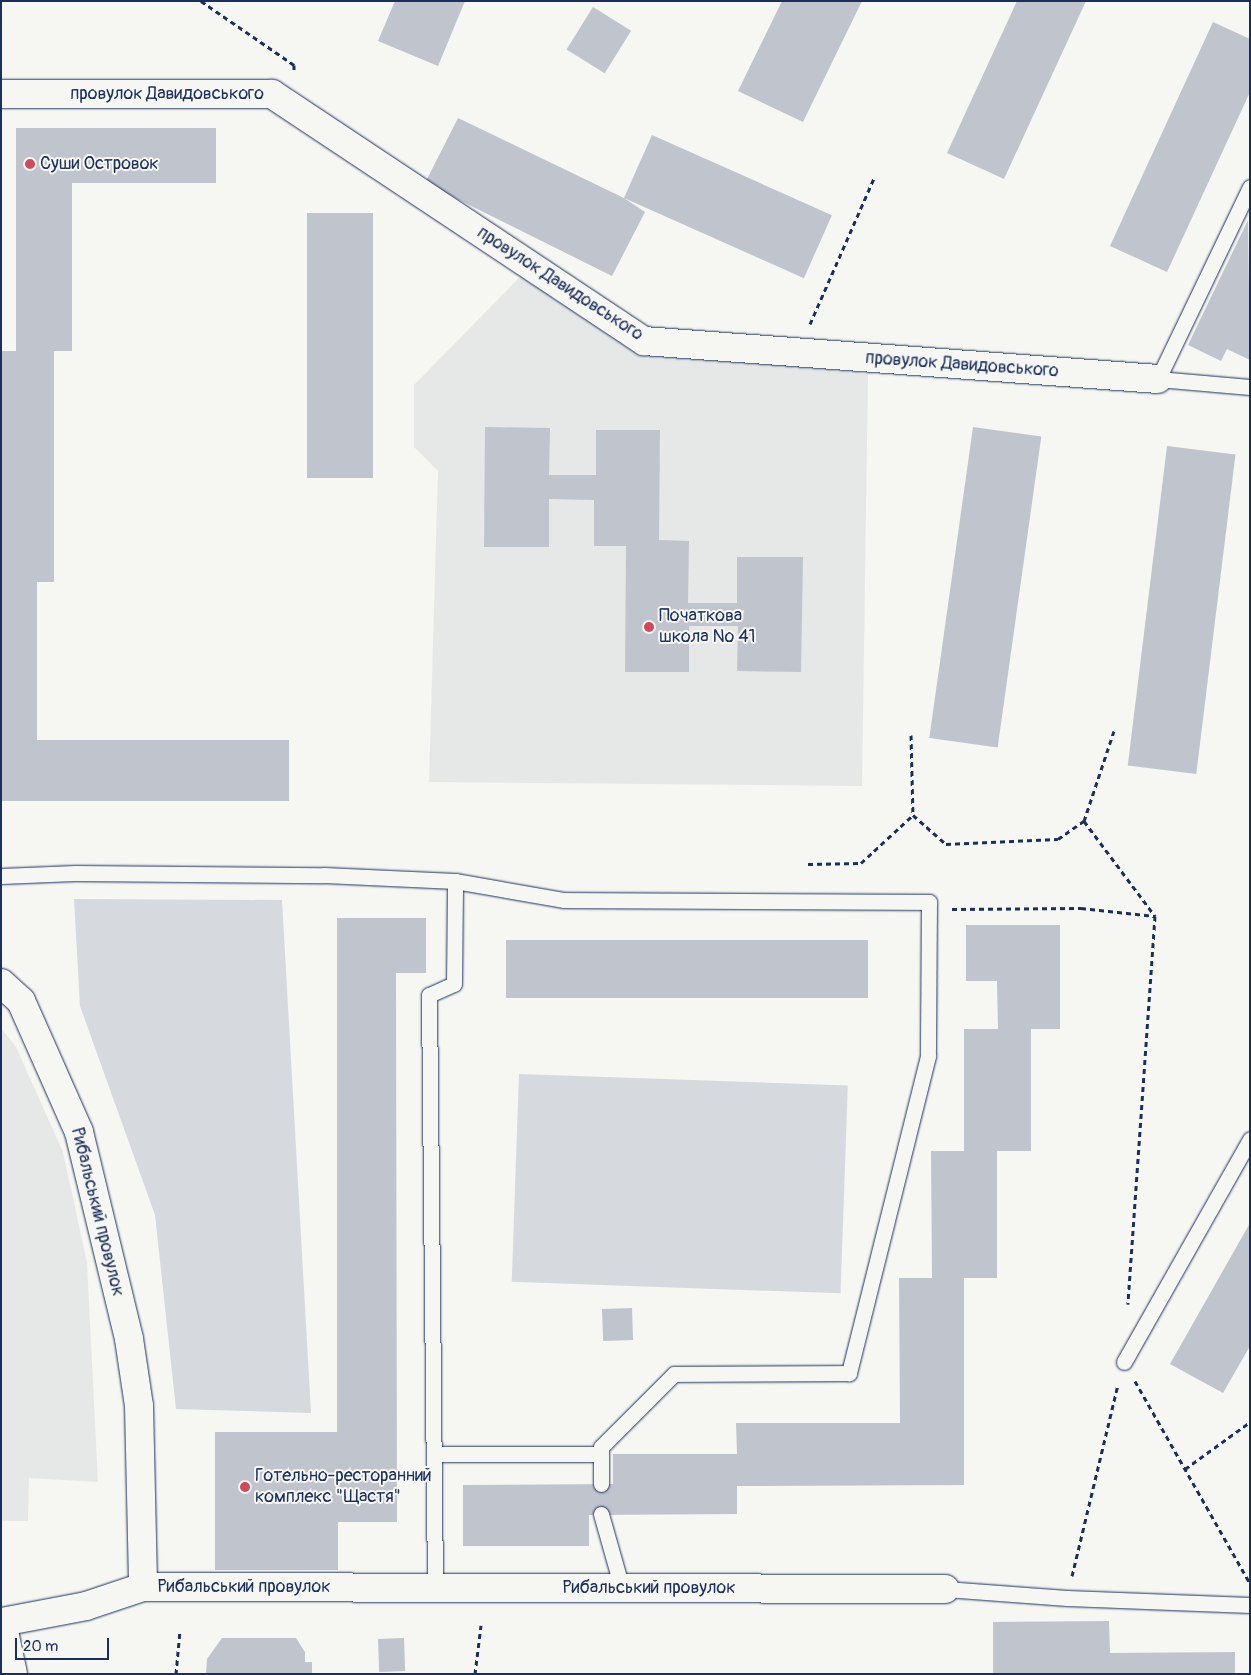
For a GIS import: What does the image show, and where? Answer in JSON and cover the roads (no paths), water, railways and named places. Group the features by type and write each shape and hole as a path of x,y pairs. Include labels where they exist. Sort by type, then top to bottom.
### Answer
{"street":[{"name":"провулок Давидовського","path":"1,94 272,94 644,341 1158,379"},
{"name":"Рибальський провулок","path":"1,983 20,1001 79,1132 124,1320 139,1406 143,1587 945,1589"},
{"path":"13,1674 1,1622 86,1606 143,1587"}],"lane":[{"path":"1250,187 1158,379 1250,387"},
{"path":"1,876 95,873 324,875 454,881 564,900 929,902 928,1056 849,1373 674,1374 601,1447 601,1484"},
{"path":"435,1588 429,995 454,984 454,881"},
{"path":"1124,1362 1250,1139"},
{"path":"434,1454 601,1454"},
{"path":"601,1514 622,1588"},
{"path":"945,1589 1067,1598 1250,1605"}],"place":[{"name":"Суши Островок","path":"30,164"},
{"name":"Початкова школа № 41","path":"649,627"},
{"name":"Готельно-ресторанний комплекс \"Щастя\"","path":"245,1487"}]}
